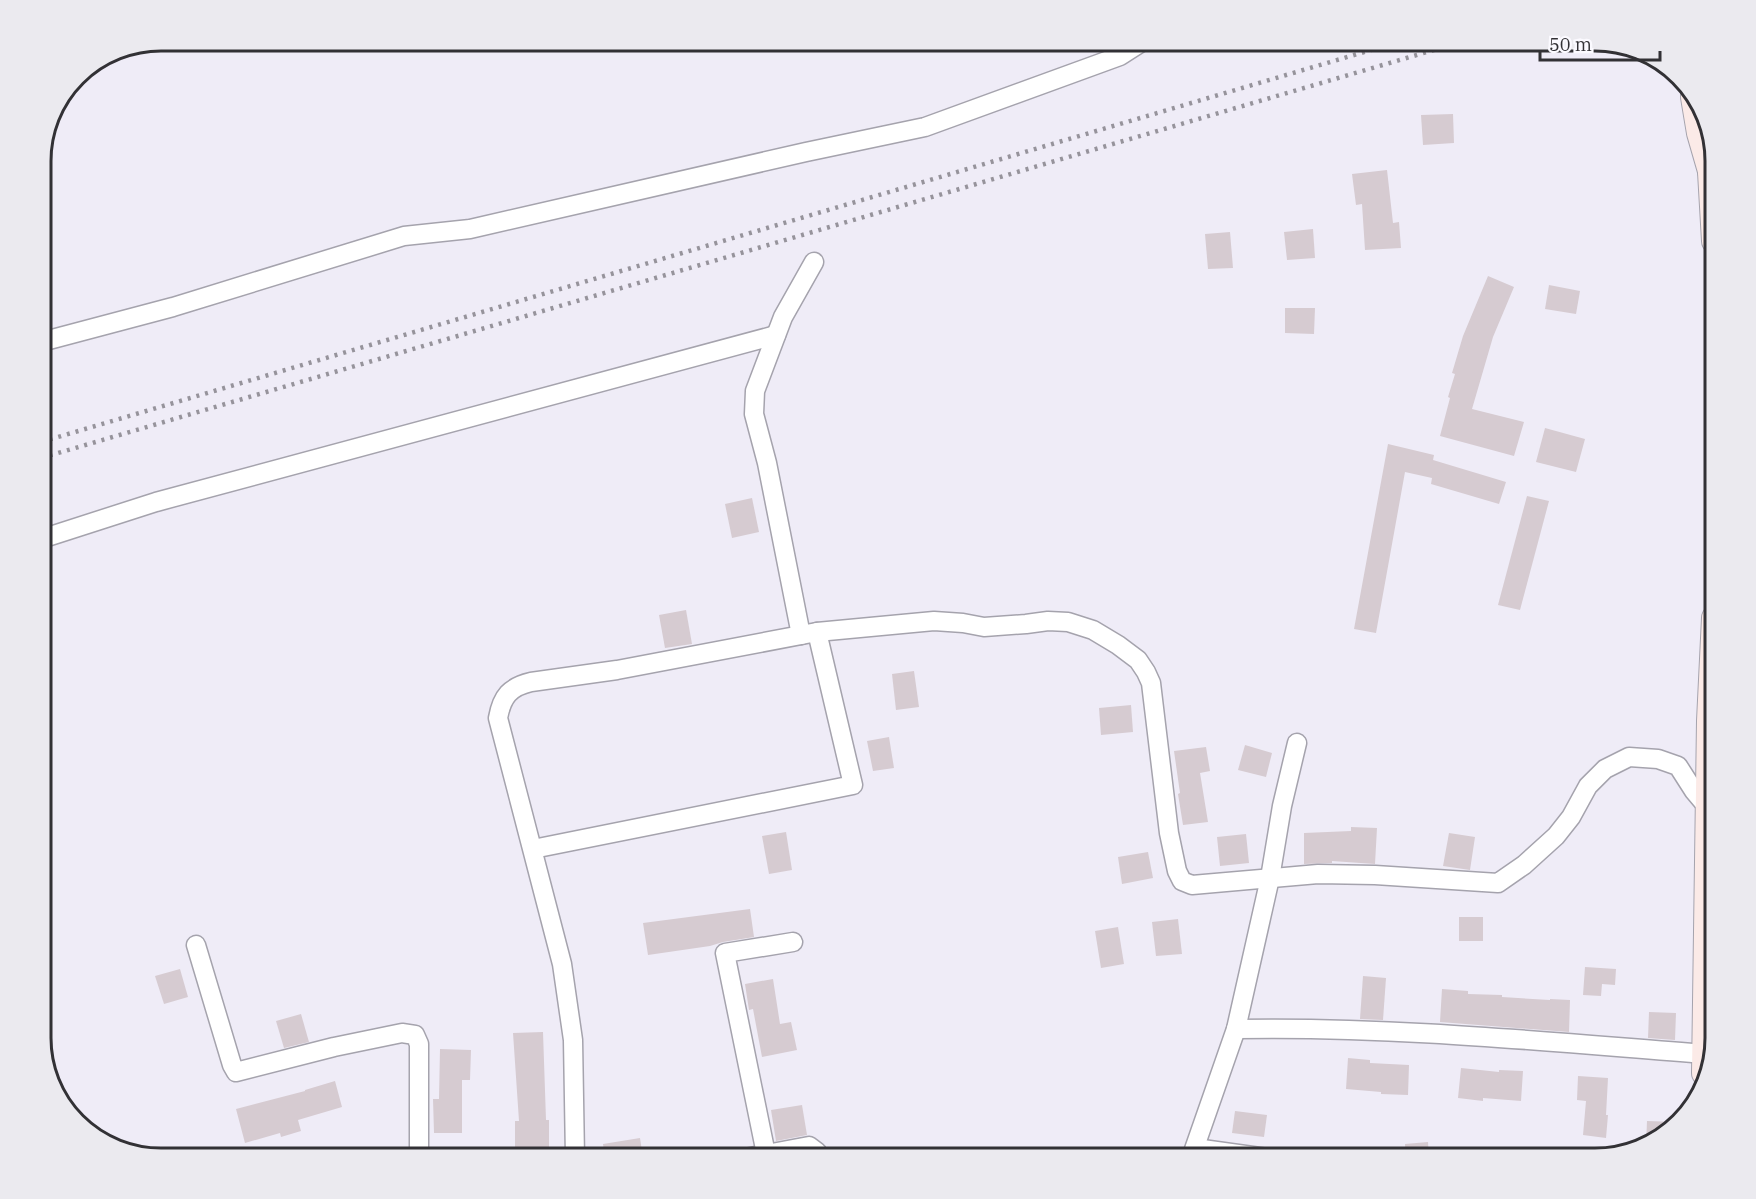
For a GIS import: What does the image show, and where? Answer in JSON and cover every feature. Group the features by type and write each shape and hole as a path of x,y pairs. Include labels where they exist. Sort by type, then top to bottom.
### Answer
{"main road":[{"path":"1698,124 1702,139"}],"street":[{"path":"51,339 173,307 404,236 470,229 925,127 1120,56 1128,51"},
{"path":"533,849 853,784 809,633 754,414 755,391 776,335 783,317 813,262"},
{"path":"51,536 156,502 776,335"},
{"path":"575,1148 573,1040 562,964 498,718 500,706 507,694 518,685 531,681 617,670 809,633 934,621 984,627 1048,621 1068,622 1093,630 1118,645 1138,660 1146,672 1151,683 1169,833 1177,871 1182,881 1192,885 1318,874 1375,875 1498,883 1524,865 1557,836 1571,817 1588,786 1605,769 1629,757 1658,759 1678,766 1705,804"},
{"path":"1195,1148 1236,1029 1270,878 1282,806 1298,743"},
{"path":"765,1148 725,953 793,942"},
{"path":"196,945 236,1072 334,1047 402,1033 415,1035 419,1044 419,1148"},
{"path":"1236,1029 1307,1028 1423,1032 1702,1063"}],"building":[{"path":"1453,114 1454,143 1423,145 1421,115"},
{"path":"1387,170 1393,223 1399,222 1401,248 1365,250 1362,204 1356,205 1352,174"},
{"path":"1313,229 1315,258 1287,260 1284,232"},
{"path":"1230,232 1233,268 1208,269 1205,234"},
{"path":"1488,276 1514,287 1493,337 1472,409 1524,422 1514,456 1440,436 1455,374 1452,373 1463,336"},
{"path":"1549,285 1580,291 1576,314 1545,309"},
{"path":"1285,308 1315,308 1314,334 1285,333"},
{"path":"1545,428 1585,439 1576,472 1536,462"},
{"path":"1388,444 1434,455 1433,460 1506,482 1499,504 1431,484 1432,478 1405,472 1376,633 1354,629"},
{"path":"1527,496 1549,501 1520,610 1498,605"},
{"path":"752,498 759,532 732,538 725,504"},
{"path":"686,610 692,644 665,648 659,615"},
{"path":"914,671 919,707 896,710 892,674"},
{"path":"1131,705 1133,732 1101,735 1099,708"},
{"path":"889,737 894,768 873,771 867,741"},
{"path":"1245,745 1272,753 1266,777 1238,770"},
{"path":"1206,747 1210,771 1200,773 1208,822 1183,825 1174,751"},
{"path":"1351,827 1377,828 1375,864 1332,861 1332,863 1304,864 1304,833 1351,831"},
{"path":"786,832 792,870 769,874 762,836"},
{"path":"1449,833 1475,837 1470,870 1443,866"},
{"path":"1246,834 1249,863 1220,866 1217,837"},
{"path":"1148,852 1153,878 1122,884 1118,857"},
{"path":"750,909 754,937 648,955 643,923"},
{"path":"1459,917 1483,917 1483,941 1459,941"},
{"path":"1178,919 1182,954 1156,956 1152,922"},
{"path":"1118,927 1124,964 1101,968 1095,931"},
{"path":"1585,967 1616,969 1615,985 1602,984 1601,996 1583,995"},
{"path":"180,969 188,997 164,1004 155,976"},
{"path":"1363,976 1386,978 1383,1020 1360,1019"},
{"path":"773,979 780,1024 791,1022 797,1050 762,1057 753,1009 749,1010 745,984"},
{"path":"1442,989 1468,991 1468,994 1502,995 1502,997 1570,1000 1569,1032 1440,1022"},
{"path":"1649,1012 1676,1013 1675,1040 1648,1038"},
{"path":"301,1014 309,1042 284,1048 276,1021"},
{"path":"543,1032 549,1147 515,1147 515,1121 519,1121 513,1033"},
{"path":"440,1049 471,1050 470,1080 462,1080 462,1133 434,1133 433,1099 439,1099"},
{"path":"1348,1058 1370,1060 1370,1063 1409,1065 1408,1095 1346,1089"},
{"path":"1461,1068 1499,1072 1499,1070 1523,1071 1521,1101 1483,1098 1483,1101 1458,1098"},
{"path":"1578,1076 1608,1078 1606,1138 1583,1135 1586,1101 1577,1100"},
{"path":"335,1081 342,1107 298,1120 301,1131 281,1137 280,1133 245,1143 236,1109"},
{"path":"802,1105 807,1135 776,1141 771,1110"},
{"path":"1235,1111 1267,1115 1264,1137 1232,1133"},
{"path":"1647,1121 1667,1122 1656,1130 1646,1136"},
{"path":"640,1138 642,1148 604,1148 603,1144"},
{"path":"1428,1142 1428,1148 1405,1148 1405,1144"}],"railway":[{"path":"51,439 1368,51"},
{"path":"51,455 1430,51"}]}
